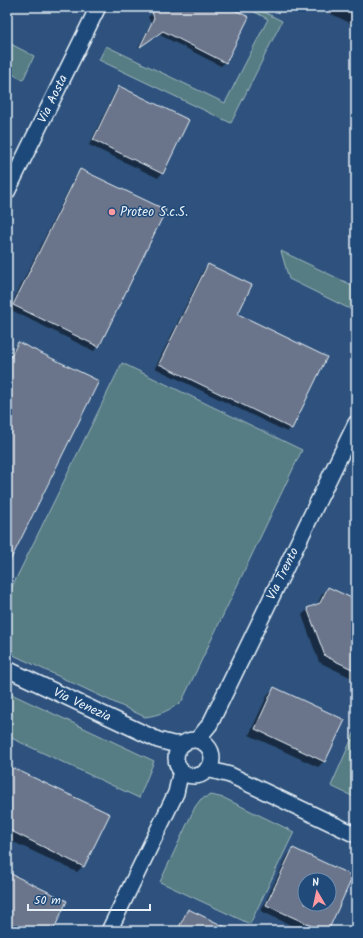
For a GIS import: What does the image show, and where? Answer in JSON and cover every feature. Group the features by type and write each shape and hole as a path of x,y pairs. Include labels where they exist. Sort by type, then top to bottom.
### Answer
{"street":[{"name":"Via Aosta","path":"7,192 98,7"},
{"name":"Via Trento","path":"110,931 356,423"},
{"name":"Via Venezia","path":"7,669 158,740 173,744 194,757"},
{"path":"194,757 230,776 356,836"}],"green space":[{"path":"245,7 254,7 282,21 231,123 99,60 106,46 225,103 268,19"},
{"path":"7,42 34,56 23,80 7,71"},
{"path":"281,251 356,287 356,312 289,279"},
{"path":"122,363 302,450 182,701 165,712 145,717 7,652 7,597"},
{"path":"7,692 154,761 139,798 7,736"},
{"path":"356,729 356,798 331,786"},
{"path":"211,795 224,798 294,832 250,924 160,882 195,807 201,799"}],"building":[{"path":"163,7 229,7 249,17 226,63 163,31 140,47 154,18 152,12"},
{"path":"119,86 189,120 163,174 93,140"},
{"path":"80,169 166,210 99,347 13,305"},
{"path":"208,264 252,285 238,314 327,357 292,429 159,364"},
{"path":"18,342 99,381 7,567 7,365"},
{"path":"328,587 356,600 356,671 325,656 307,608 320,603"},
{"path":"274,687 345,720 325,762 255,729"},
{"path":"7,765 110,814 84,867 7,829"},
{"path":"293,848 353,876 337,911 337,872 297,872 297,912 337,912 328,931 323,931 266,905"},
{"path":"7,872 67,901 53,931 17,931 7,926"},
{"path":"188,909 234,931 177,931"}],"place":[{"name":"Proteo S.c.S.","path":"112,212"}]}
